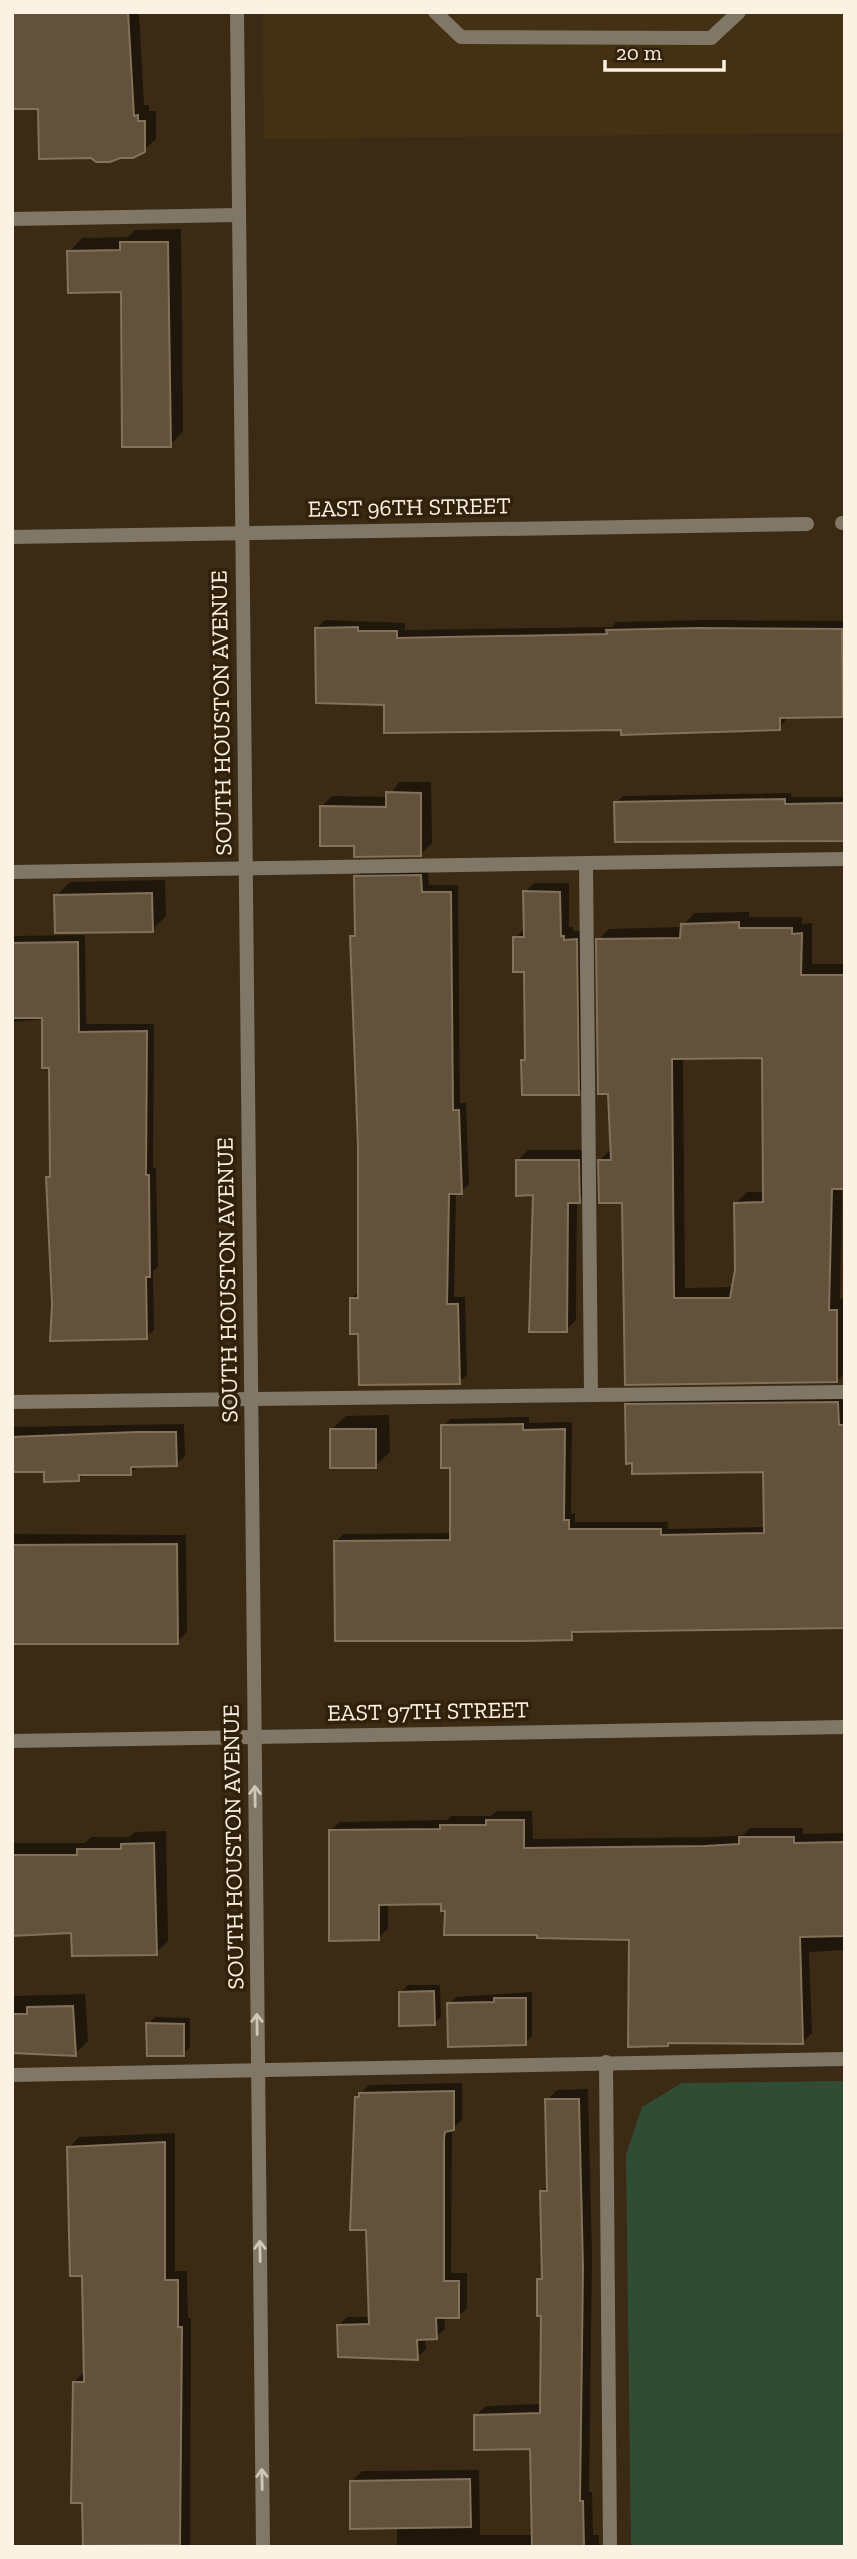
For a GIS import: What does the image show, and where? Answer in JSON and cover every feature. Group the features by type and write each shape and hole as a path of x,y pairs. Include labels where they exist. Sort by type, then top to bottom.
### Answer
{"street":[{"name":"SOUTH HOUSTON AVENUE","path":"237,12 263,2547"},
{"path":"435,12 461,37 507,40 608,36 711,38 739,12"},
{"path":"12,219 239,215"},
{"name":"EAST 96TH STREET","path":"12,537 807,524"},
{"path":"12,872 845,859"},
{"path":"586,863 592,1395"},
{"path":"12,1402 845,1392"},
{"name":"EAST 97TH STREET","path":"12,1741 845,1727"},
{"path":"12,2075 845,2059"},
{"path":"606,2062 610,2547"}],"shaded area":[{"path":"262,12 845,12 845,133 264,139"}],"green space":[{"path":"845,2081 845,2547 631,2547 626,2155 642,2107 682,2083"}],"building":[{"path":"12,12 128,12 134,116 138,115 138,121 145,121 145,152 133,158 120,158 110,162 96,162 91,158 39,159 38,109 13,109"},
{"path":"120,242 168,242 171,447 122,447 121,292 68,293 67,251 120,250"},
{"path":"358,627 358,631 397,631 397,638 607,634 606,630 698,628 842,629 843,717 780,718 780,730 621,735 621,730 384,733 384,705 316,703 315,628"},
{"path":"386,792 421,793 421,856 354,857 354,846 320,846 320,806 386,807"},
{"path":"785,799 785,804 845,803 844,841 615,842 614,802"},
{"path":"421,875 422,892 451,892 453,1110 459,1110 462,1194 449,1194 447,1304 458,1304 460,1384 359,1385 358,1334 350,1334 350,1298 358,1298 358,1146 350,936 355,936 354,876"},
{"path":"523,891 560,892 561,936 564,936 564,940 577,939 579,1095 522,1095 521,1060 525,1060 524,972 513,972 513,937 524,937"},
{"path":"152,893 153,932 55,933 54,895"},
{"path":"739,922 739,928 792,928 792,934 802,933 801,975 845,975 845,1189 832,1189 829,1310 837,1310 837,1382 625,1385 622,1203 599,1203 598,1160 611,1160 608,1094 598,1094 596,939 680,938 681,924","holes":["762,1058 763,1202 734,1203 735,1270 730,1298 674,1298 672,1059"]},
{"path":"78,942 79,1032 147,1031 146,1175 149,1175 150,1277 146,1277 147,1339 50,1341 52,1304 46,1177 50,1177 49,1068 42,1068 42,1018 12,1018 12,943"},
{"path":"516,1160 579,1160 580,1203 568,1203 567,1332 529,1332 533,1195 516,1196"},
{"path":"838,1402 839,1425 845,1425 845,1628 572,1632 572,1640 335,1641 334,1541 450,1540 450,1468 441,1468 441,1425 523,1424 523,1430 565,1429 564,1520 569,1520 569,1529 661,1529 661,1535 764,1533 763,1472 632,1474 632,1463 626,1464 625,1404"},
{"path":"330,1429 376,1429 376,1468 330,1468"},
{"path":"176,1432 177,1466 131,1467 131,1475 79,1475 79,1481 44,1482 44,1472 12,1472 12,1437"},
{"path":"177,1544 178,1644 12,1644 12,1545"},
{"path":"486,1820 524,1820 524,1848 705,1846 739,1844 739,1837 794,1837 794,1843 845,1842 845,1936 800,1937 803,2044 668,2043 668,2046 628,2047 629,1940 537,1938 537,1935 444,1935 445,1911 441,1911 441,1904 379,1905 379,1940 329,1941 329,1830 440,1829 440,1825 486,1825"},
{"path":"154,1843 157,1955 72,1956 71,1933 12,1936 12,1855 77,1855 77,1849 121,1849 121,1844"},
{"path":"434,1991 435,2025 399,2026 399,1992"},
{"path":"494,1998 526,1998 526,2045 448,2047 447,2003 494,2002"},
{"path":"73,2006 76,2056 12,2053 12,2014 27,2014 27,2007"},
{"path":"146,2023 184,2024 184,2056 147,2056"},
{"path":"454,2091 454,2130 445,2132 444,2138 444,2281 459,2281 459,2318 436,2318 437,2339 417,2340 418,2360 338,2357 337,2325 369,2324 366,2230 350,2230 355,2097 359,2097 359,2093"},
{"path":"545,2099 579,2099 583,2268 580,2501 583,2501 584,2547 532,2547 530,2449 474,2450 474,2415 540,2413 541,2316 537,2316 537,2279 542,2279 540,2191 547,2191"},
{"path":"165,2142 165,2280 178,2280 178,2327 182,2327 180,2545 83,2546 82,2503 71,2503 73,2382 84,2382 82,2276 70,2276 67,2147"},
{"path":"470,2479 471,2527 350,2529 350,2481"}]}
